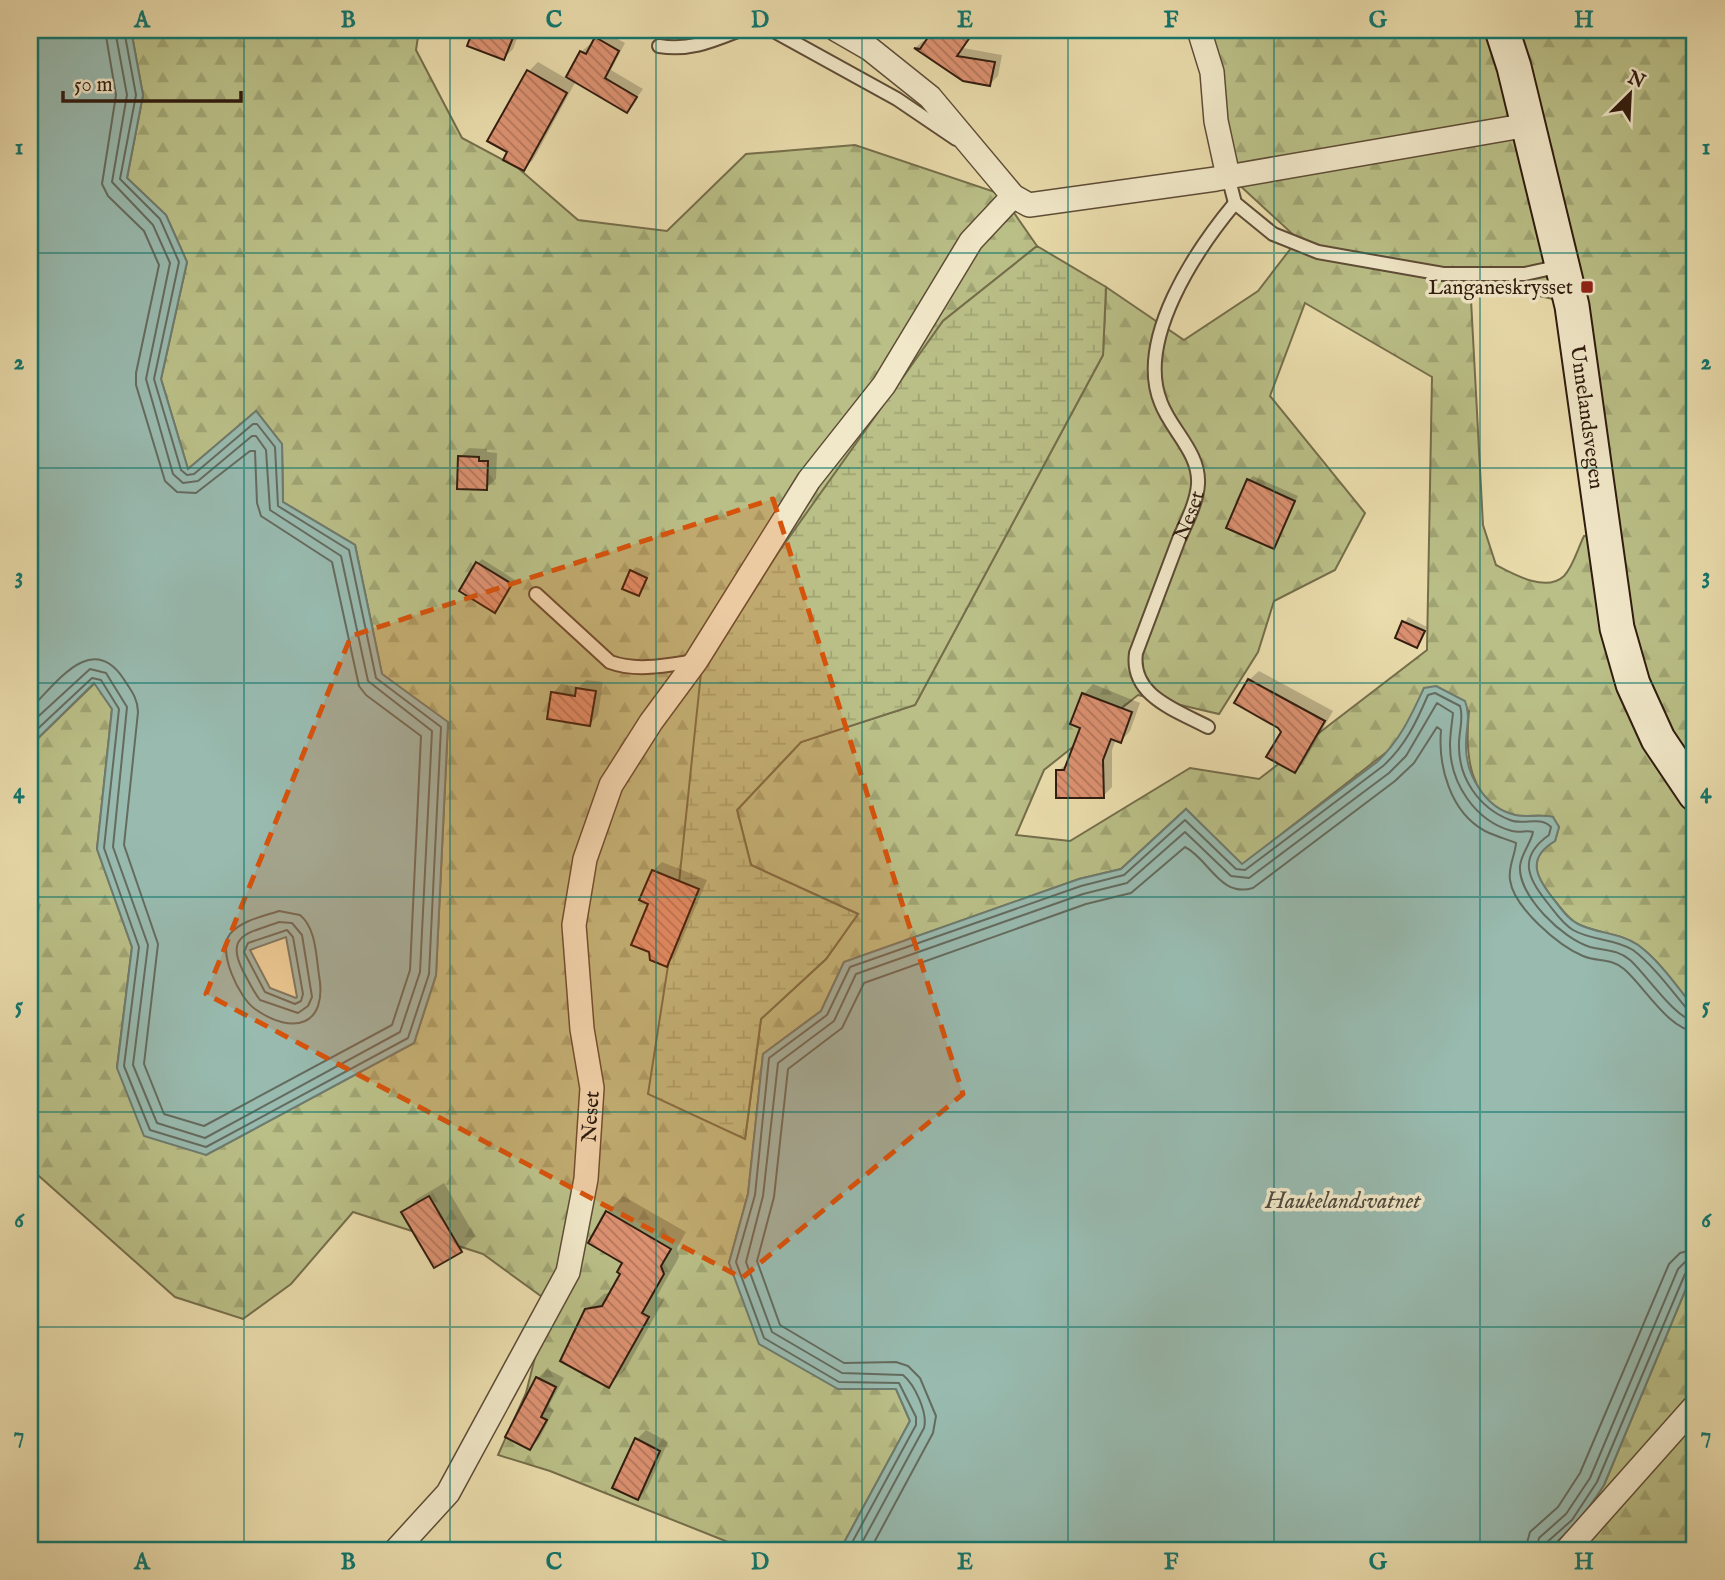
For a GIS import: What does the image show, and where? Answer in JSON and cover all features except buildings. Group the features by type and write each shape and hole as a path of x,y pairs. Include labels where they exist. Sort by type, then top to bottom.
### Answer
{"main road":[{"name":"Unnelandsvegen","path":"1502,30 1572,306 1617,628 1633,684 1658,738 1695,794"}],"street":[{"path":"837,30 870,50 930,97 1013,196 1029,205 1146,190 1528,125"},
{"path":"1199,30 1212,72 1216,121 1228,176"},
{"name":"Neset","path":"396,1550 448,1493 568,1272 586,1179 592,1088 582,1029 575,925 584,859 611,785 651,722 696,661 809,480 884,385 971,241 1013,196"},
{"path":"1567,1550 1695,1406"}],"lane":[{"path":"659,47 689,48 711,43 740,30"},
{"path":"772,30 897,99 979,155"},
{"path":"1228,176 1235,203 1273,234 1318,252 1443,274 1525,274 1561,266"},
{"name":"Neset","path":"1208,727 1161,703 1141,685 1133,670 1136,653 1198,483 1188,447 1161,404 1153,371 1161,333 1183,278 1208,236 1235,203"},
{"path":"537,594 610,662 623,667 640,667 696,661"}],"highlighted area":[{"path":"773,499 963,1094 742,1278 206,994 351,636"}],"green space":[{"path":"131,30 419,30 416,50 462,138 518,168 578,220 667,231 746,154 855,145 1001,194 1037,246 943,321 701,673 745,1139 761,1019 826,959 858,914 751,865 737,810 801,742 915,705 1103,355 1106,287 1184,340 1258,291 1298,239 1223,170 1206,30 1695,30 1695,1009 1661,967 1638,945 1585,927 1565,914 1543,885 1537,870 1540,855 1555,841 1559,827 1552,817 1515,815 1499,809 1487,799 1472,774 1468,742 1469,711 1424,688 1406,729 1393,747 1242,865 1186,809 1121,869 1079,879 844,962 821,1011 763,1054 748,1194 729,1263 838,1389 896,1389 910,1421 840,1550 748,1550 550,1471 498,1455 526,1393 549,1302 483,1254 353,1212 291,1284 243,1319 175,1297 30,1168 30,746 95,683 112,709 97,849 132,947 117,1067 206,1155 414,1043 436,975 448,723 382,674 355,545 283,502 282,444 256,411 188,469 161,379 187,262 166,215 127,178 143,95","holes":["1470,281 1581,305 1594,535 1584,536 1570,568 1557,581 1548,583 1530,580 1496,565 1483,525","1305,303 1432,377 1427,650 1259,779 1190,768 1070,841 1016,835 1044,770 1138,695 1219,714 1258,652 1274,601 1335,570 1365,513 1270,396"]},
{"path":"1037,246 1106,287 1103,355 915,705 801,742 737,810 751,865 858,914 826,959 761,1019 745,1139 648,1094 675,921 701,673 778,553 943,321"},
{"path":"1695,1267 1695,1550 1548,1550 1577,1525 1604,1485"}],"water":[{"path":"30,30 131,30 143,95 127,178 166,215 187,262 161,379 188,469 256,411 282,444 283,502 355,545 382,674 448,722 436,975 414,1043 206,1155 144,1136 117,1068 132,947 97,849 112,709 94,683 30,746","holes":["286,937 297,997 270,988 250,950"]},
{"name":"Haukelandsvatnet","path":"1436,686 1465,701 1468,712 1466,744 1469,767 1486,797 1504,811 1515,815 1553,817 1559,827 1555,841 1540,855 1537,870 1543,885 1563,911 1578,924 1638,945 1661,967 1695,1009 1695,1267 1598,1494 1579,1520 1548,1550 840,1550 910,1421 896,1389 838,1389 759,1344 729,1263 748,1194 763,1054 821,1011 844,962 1079,879 1121,869 1186,809 1242,864 1377,762 1399,736 1424,688"}],"place":[{"name":"Langaneskrysset","path":"1587,287"}]}
